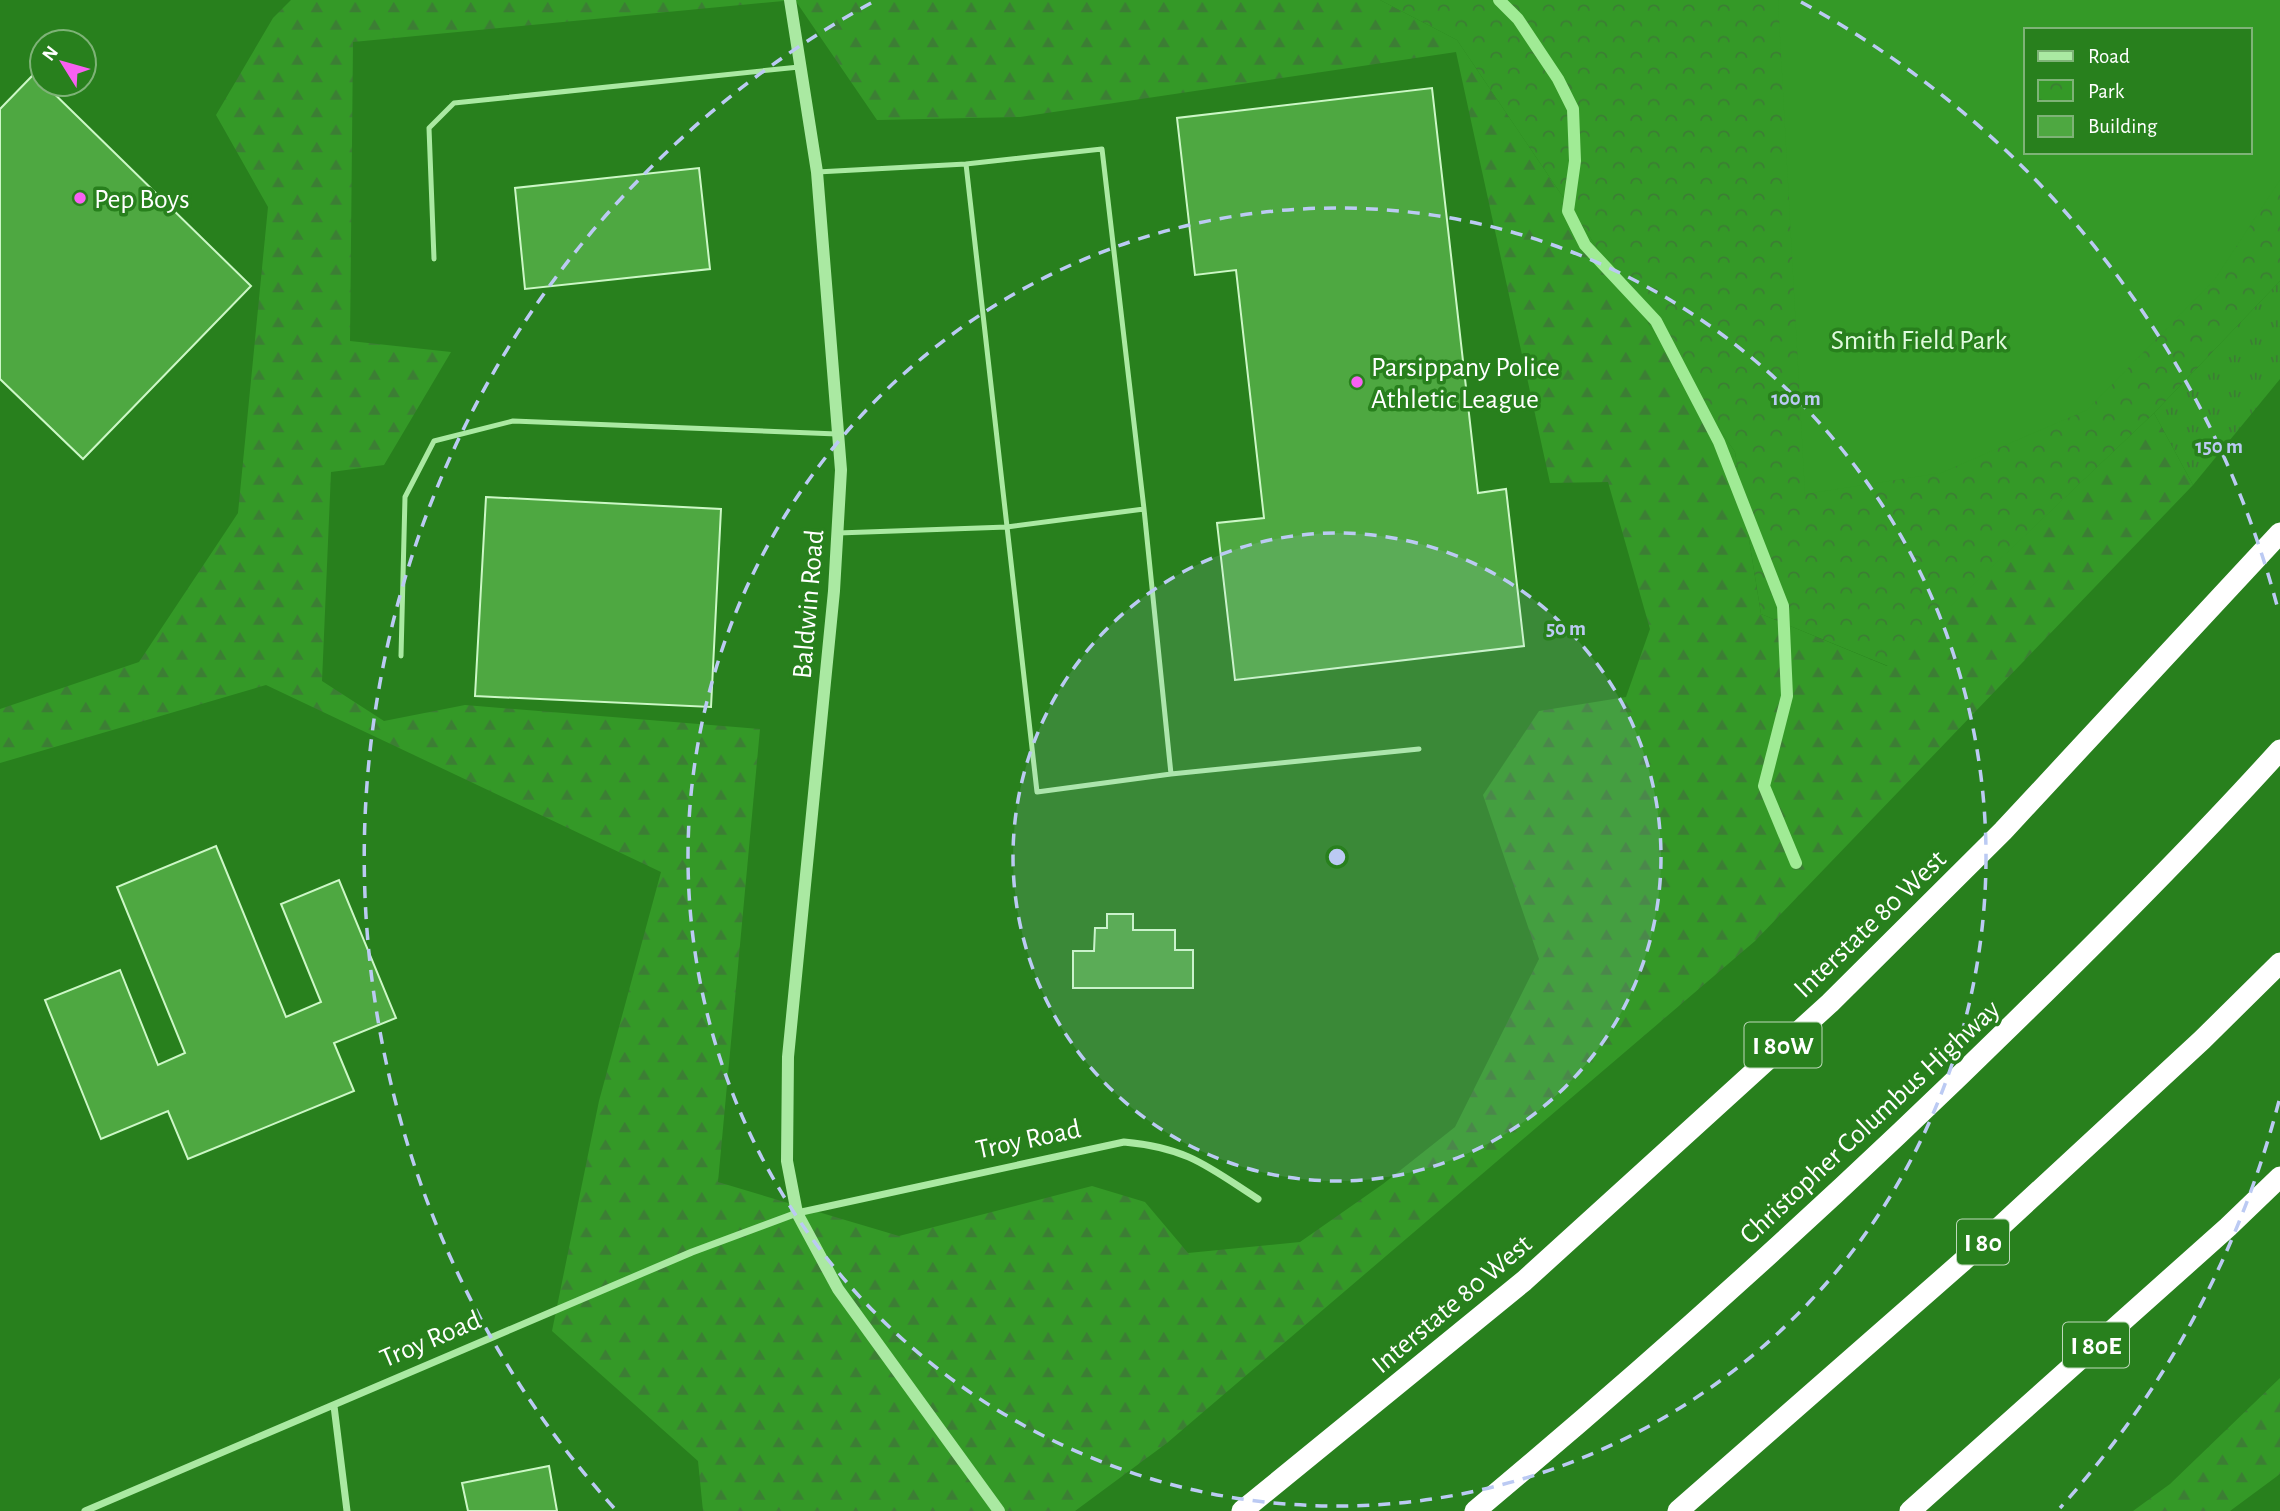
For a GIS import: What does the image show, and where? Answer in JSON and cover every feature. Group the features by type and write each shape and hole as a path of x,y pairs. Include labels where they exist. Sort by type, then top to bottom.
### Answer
{"highway":[{"name":"Interstate 80 West","path":"1242,1511 1524,1281 1830,1003 2003,831 2280,533"},
{"name":"Christopher Columbus Highway","path":"1475,1511 1625,1385 1880,1154 2100,939 2280,750"},
{"name":"I 80","path":"1678,1511 1963,1261 2202,1040 2280,963"},
{"name":"I 80E","path":"1910,1511 2228,1227 2280,1177"}],"street":[{"name":"Baldwin Road","path":"790,0 817,172 840,434 838,533 788,1057 787,1161 797,1213"},
{"name":"Troy Road","path":"85,1511 692,1252 797,1213 1124,1142 1161,1145 1191,1156 1258,1199"},
{"path":"797,1213 838,1289 999,1511"},
{"path":"334,1406 347,1511"}],"lane":[{"path":"434,259 429,128 454,103 799,66"},
{"path":"817,172 966,164 1102,149 1144,509 1171,774"},
{"path":"966,164 1037,792 1171,774 1419,749"},
{"path":"401,656 405,497 434,441 513,421 840,434"},
{"path":"838,533 1007,527 1144,509"}],"green space":[{"path":"291,0 794,0 353,42 350,341 451,352 384,465 331,472 322,681 384,721 465,705 760,729 718,1182 899,1236 1092,1186 1145,1202 1188,1253 1300,1242 1383,1184 1455,1127 1539,959 1483,795 1539,711 1626,697 1650,629 1608,482 1550,483 1456,52 1020,117 877,120 795,0 1380,0 1457,40 1735,452 1761,614 1887,666 2154,413 2193,485 1755,941 1167,1443 1075,1511 703,1511 698,1461 552,1331 599,1101 661,872 266,685 0,763 0,709 139,662 238,513 268,207 216,115 273,18"},
{"name":"Smith Field Park","path":"1380,0 2280,0 2280,281 2154,413 1888,666 1761,614 1735,452 1457,40"},
{"path":"1778,0 2280,0 2280,180 2215,279 2087,410 1941,473 1805,494"},
{"path":"2280,281 2280,379 2193,485 2154,413"},
{"path":"2280,1378 2280,1474 2230,1511 2133,1511 2170,1484"}],"building":[{"name":"Pep Boys","path":"28,80 28,98 59,98 251,286 83,459 0,379 0,109"},
{"name":"Parsippany Police Athletic League","path":"1432,88 1478,493 1506,489 1524,646 1235,680 1217,523 1264,518 1236,270 1195,275 1177,118"},
{"path":"699,168 710,269 525,289 515,188"},
{"path":"486,497 721,509 711,707 475,696"},
{"path":"216,846 286,1017 321,1002 281,904 339,880 396,1018 334,1043 354,1091 188,1159 168,1111 101,1139 45,1000 120,970 158,1065 185,1053 117,887"},
{"path":"1107,914 1133,914 1133,930 1175,930 1175,950 1193,950 1193,988 1073,988 1073,951 1094,951 1095,928 1107,928"},
{"path":"549,1466 557,1511 468,1511 462,1483"}],"waterway":[{"path":"1499,0 1518,19 1558,79 1573,109 1575,161 1568,211 1585,245 1656,321 1719,442 1783,606 1787,696 1764,786 1796,863"}],"place":[{"name":"Pep Boys","path":"80,198"},
{"name":"Parsippany Police Athletic League","path":"1357,382"}]}
